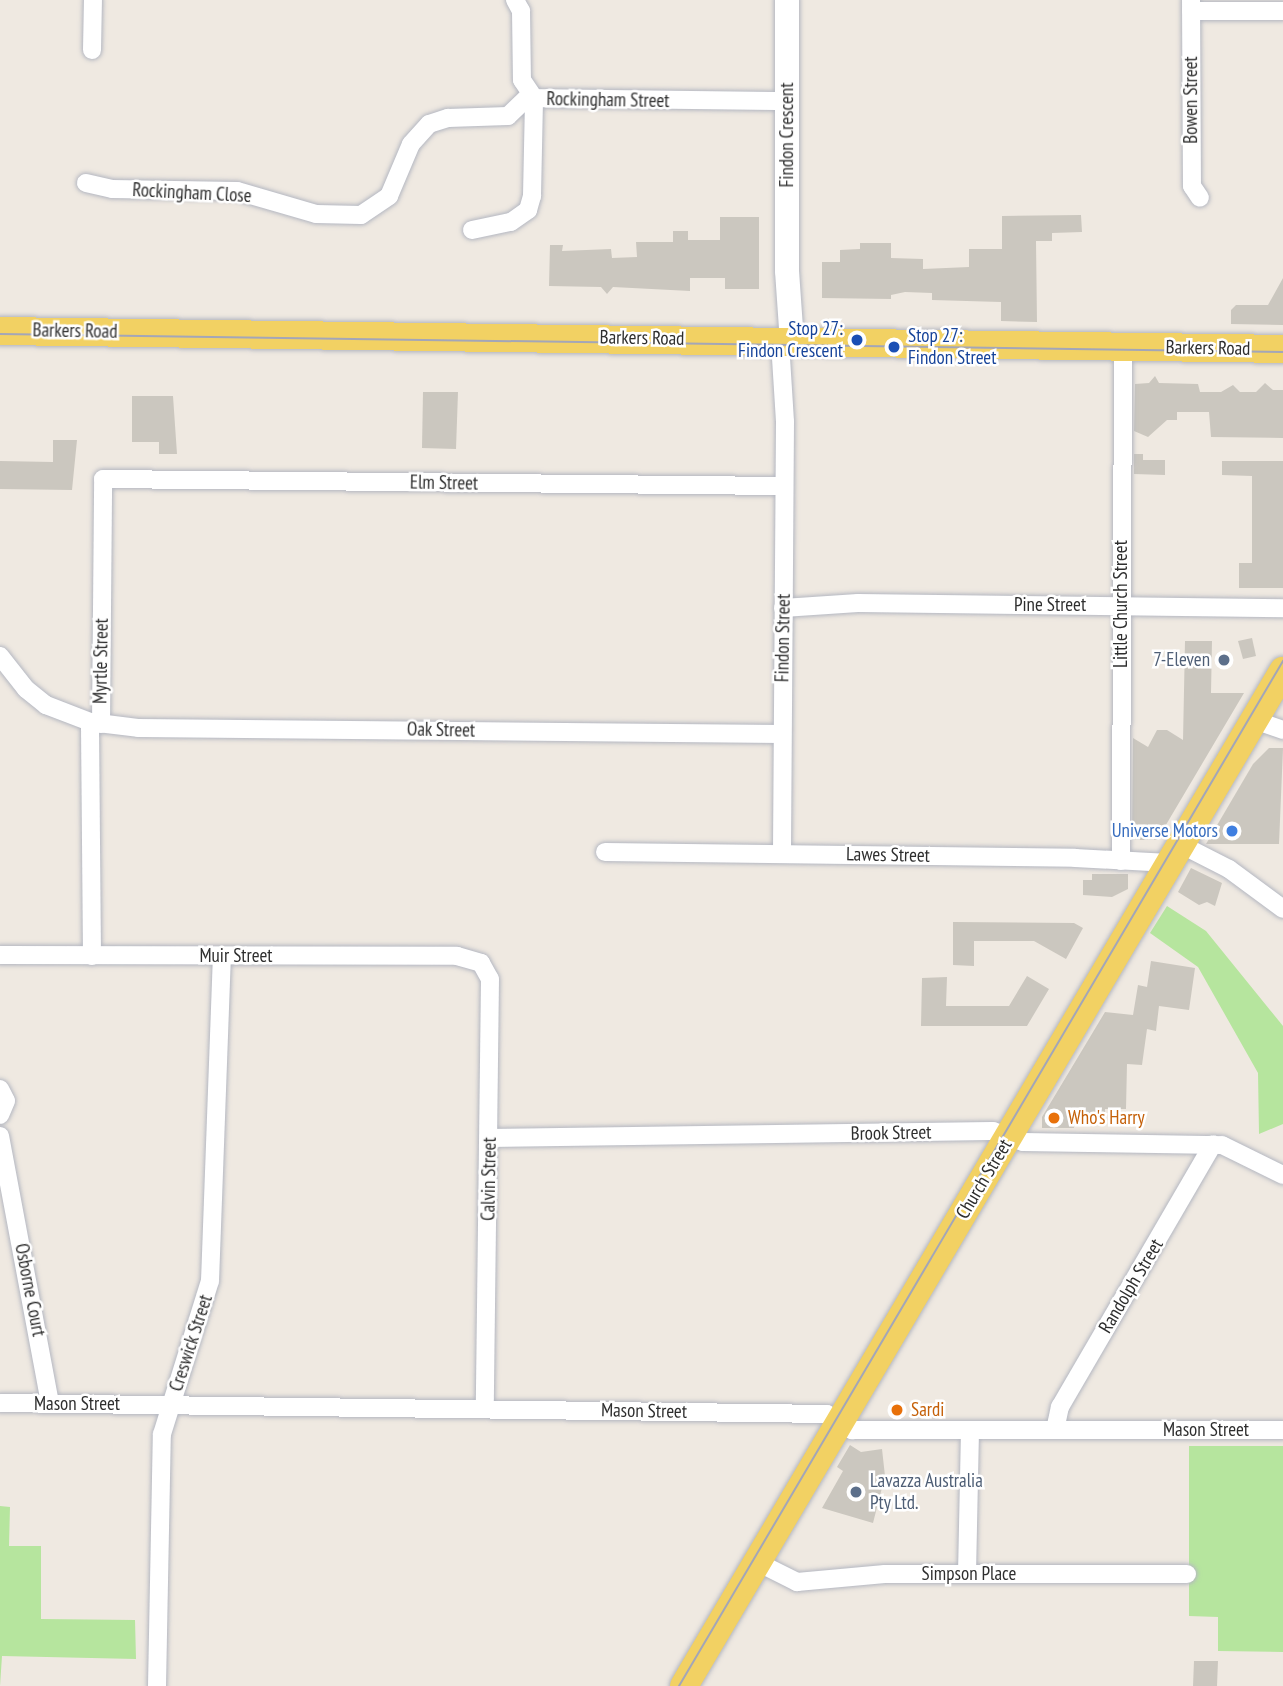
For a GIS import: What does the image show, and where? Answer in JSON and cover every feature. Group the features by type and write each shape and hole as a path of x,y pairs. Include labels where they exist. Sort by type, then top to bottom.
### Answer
{"main road":[{"name":"Barkers Road","path":"0,331 1283,349"},
{"name":"Church Street","path":"684,1686 1283,671"}],"street":[{"path":"92,50 93,0"},
{"name":"Rockingham Street","path":"515,0 522,11 522,80 532,97 787,101"},
{"name":"Findon Crescent","path":"786,342 787,0"},
{"path":"1191,5 1283,11"},
{"name":"Bowen Street","path":"1191,5 1192,186 1200,198"},
{"path":"472,230 510,222 528,210 532,196 532,97"},
{"name":"Rockingham Close","path":"86,183 112,189 237,191 316,214 361,215 389,196 411,144 429,124 448,118 508,116 532,97"},
{"name":"Findon Street","path":"782,854 786,342"},
{"name":"Little Church Street","path":"1121,861 1122,347"},
{"name":"Elm Street","path":"103,479 784,486"},
{"name":"Myrtle Street","path":"92,956 95,723 103,479"},
{"name":"Pine Street","path":"783,602 1283,608"},
{"path":"0,656 26,689 46,705 95,723"},
{"path":"1254,720 1283,730"},
{"name":"Oak Street","path":"95,723 782,734"},
{"name":"Lawes Street","path":"606,852 1121,861 1175,854"},
{"path":"1175,854 1229,869 1283,909"},
{"name":"Muir Street","path":"0,955 471,957"},
{"name":"Creswick Street","path":"158,1686 161,1447 171,1405 210,1281 222,957"},
{"name":"Calvin Street","path":"471,957 486,968 490,979 485,1409"},
{"path":"0,1089 6,1101 0,1115"},
{"name":"Brook Street","path":"489,1138 989,1132 1023,1142 1213,1144 1248,1154 1283,1175"},
{"name":"Osborne Court","path":"0,1136 50,1404"},
{"name":"Randolph Street","path":"1055,1430 1060,1407 1213,1144"},
{"name":"Mason Street","path":"0,1403 827,1414 852,1430 1283,1430"},
{"path":"967,1574 970,1430"},
{"name":"Simpson Place","path":"757,1562 797,1582 866,1574 1187,1574"}],"green space":[{"path":"1167,906 1206,931 1283,1026 1283,1124 1259,1134 1258,1073 1198,967 1150,933"},
{"path":"1189,1446 1283,1446 1283,1652 1218,1651 1218,1617 1189,1616"},
{"path":"0,1506 10,1507 9,1546 41,1546 41,1619 135,1620 136,1659 2,1656 0,1686"}],"building":[{"path":"1081,215 1082,232 1052,233 1052,241 1036,241 1037,322 1001,321 1001,302 932,300 932,293 905,292 891,295 891,299 822,298 822,262 840,262 840,250 860,249 860,243 891,243 891,258 923,259 923,269 969,267 969,249 1002,249 1002,216"},
{"path":"720,217 759,217 759,289 725,289 725,278 690,278 690,291 613,287 607,294 601,287 549,286 550,245 563,245 562,251 611,249 612,258 637,257 636,242 673,242 673,231 688,231 688,240 720,240"},
{"path":"1283,278 1283,325 1231,324 1231,310 1236,305 1268,305"},
{"path":"1155,376 1159,383 1198,384 1200,392 1221,392 1233,385 1240,392 1256,392 1265,383 1273,390 1283,390 1283,438 1211,437 1209,412 1177,412 1177,420 1167,420 1148,437 1134,431 1135,384 1149,383"},
{"path":"423,392 458,392 456,449 422,448"},
{"path":"132,396 173,396 177,454 159,454 159,442 132,442"},
{"path":"53,440 77,440 72,490 0,489 0,461 53,462"},
{"path":"1134,454 1143,454 1143,460 1165,460 1165,475 1134,474"},
{"path":"1222,461 1283,461 1283,588 1239,588 1239,563 1252,563 1252,476 1222,475"},
{"path":"1252,638 1256,656 1243,659 1238,641"},
{"path":"1185,641 1212,641 1211,693 1244,693 1157,840 1132,840 1133,738 1148,747 1157,730 1167,730 1183,740"},
{"path":"1269,748 1283,748 1279,844 1206,844 1253,764"},
{"path":"1191,868 1222,883 1215,906 1207,902 1199,905 1178,892"},
{"path":"1092,874 1128,874 1128,889 1112,897 1083,895 1083,880 1092,880"},
{"path":"953,922 1074,923 1083,928 1066,959 1034,941 974,941 974,966 953,965"},
{"path":"1151,961 1195,968 1189,1010 1159,1006 1156,1031 1147,1029 1142,1065 1127,1064 1126,1109 1105,1109 1105,1119 1074,1119 1074,1128 1042,1128 1042,1117 1105,1012 1133,1015 1138,985 1147,987"},
{"path":"1027,976 1049,989 1027,1026 921,1026 922,978 947,977 946,1006 1009,1006"},
{"name":"Lavazza Australia Pty Ltd.","path":"850,1445 861,1452 882,1449 885,1476 873,1523 822,1508 843,1471 837,1467"},
{"path":"1194,1661 1218,1661 1217,1686 1193,1686"}],"tram line":[{"path":"0,334 1283,352"},
{"path":"679,1686 1283,661"}],"place":[{"name":"Stop 27: Findon Crescent","path":"857,340"},
{"name":"Stop 27: Findon Street","path":"894,347"},
{"name":"7-Eleven","path":"1224,660"},
{"name":"Universe Motors","path":"1232,831"},
{"name":"Who's Harry","path":"1054,1118"},
{"name":"Sardi","path":"897,1410"},
{"name":"Lavazza Australia Pty Ltd.","path":"856,1492"}]}
